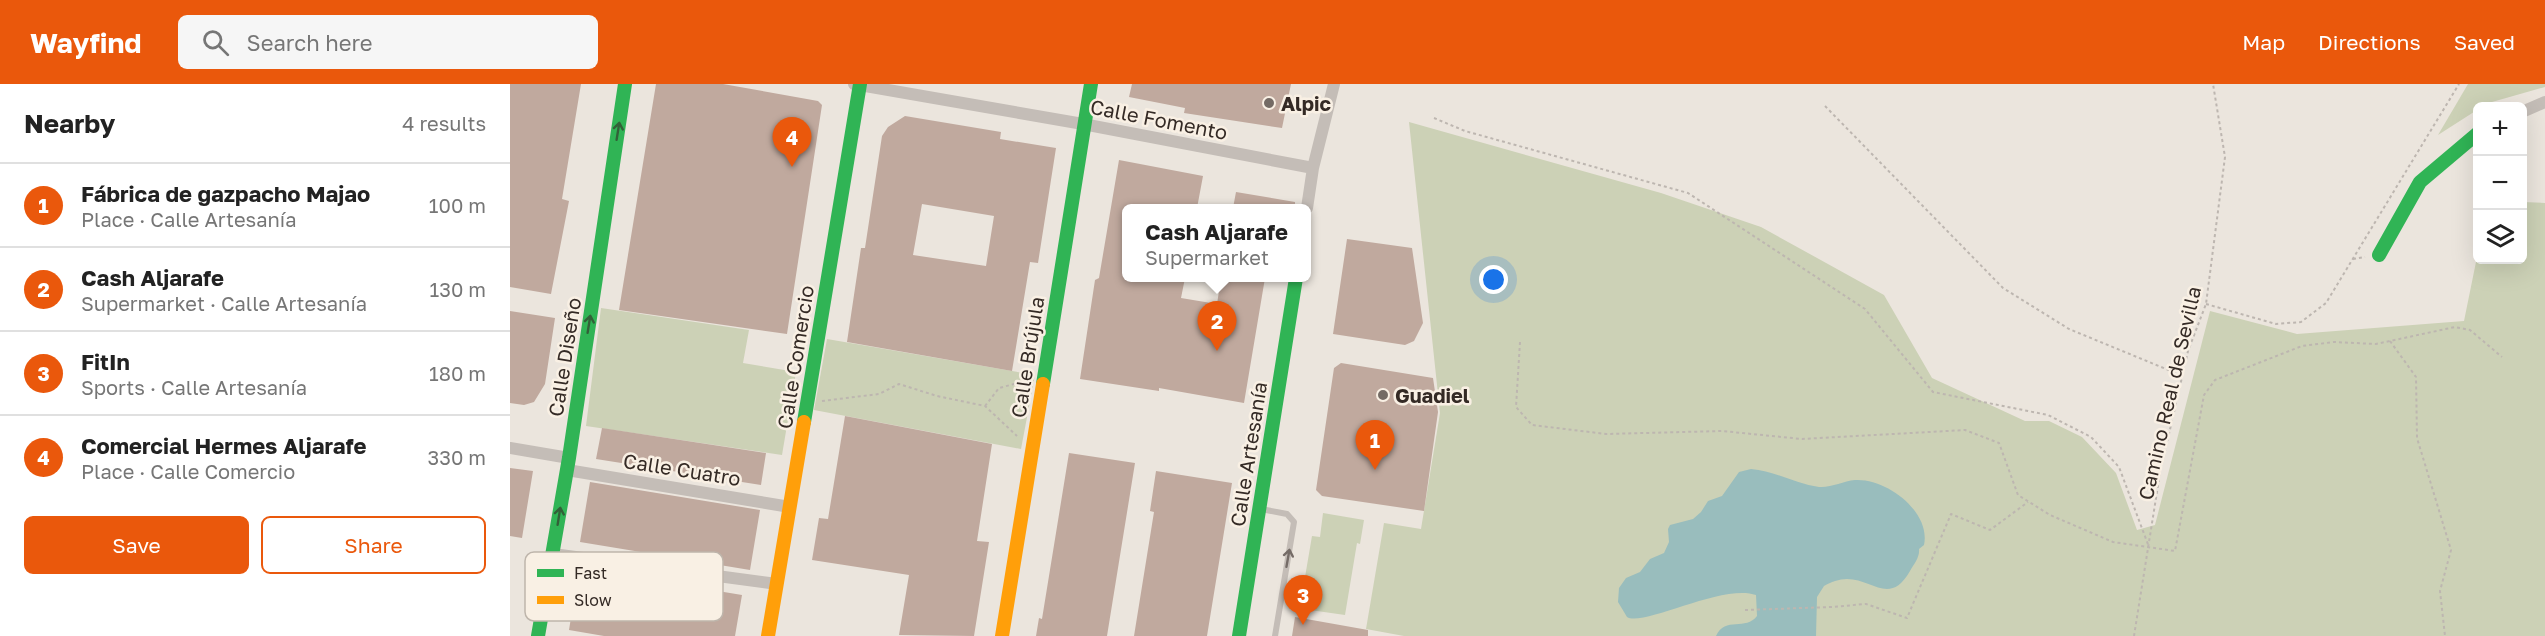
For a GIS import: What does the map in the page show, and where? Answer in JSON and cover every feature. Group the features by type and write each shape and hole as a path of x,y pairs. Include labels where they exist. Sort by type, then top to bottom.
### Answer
{"street":[{"name":"Calle Diseño","path":"553,552 625,84"},
{"name":"Calle Fomento","path":"858,84 1313,168"},
{"name":"Calle Comercio","path":"768,636 858,84"},
{"name":"Calle Brújula","path":"1002,636 1091,84"},
{"path":"1308,204 1313,168 1334,84"},
{"path":"2527,110 2545,102"},
{"path":"2379,255 2420,182 2473,137"},
{"name":"Calle Artesanía","path":"1239,636 1295,282"},
{"name":"Calle Cuatro","path":"510,448 568,464 790,507"},
{"path":"723,577 777,584"},
{"name":"Calle Diseño","path":"538,636 541,621"}],"lane":[{"path":"1259,509 1287,514 1294,522 1275,636"}],"path":[{"name":"Camino Real de Sevilla","path":"2134,636 2160,473 2188,351 2206,304 2225,157 2213,84"},
{"path":"2206,304 2277,324 2301,322 2326,303 2459,84"},
{"path":"1825,106 2003,288 2069,329 2182,376"},
{"path":"1434,118 1465,131 1688,193 1864,309 1933,392 2048,415 2091,437 2119,467 2149,547"},
{"path":"1520,342 1516,407 1532,425 1606,434 1722,431 1802,439 1965,430 1999,443 2018,495 2050,515 2113,542 2175,551 2204,395 2215,380 2302,346 2334,342 2376,344 2455,327 2470,330 2502,357"},
{"path":"2390,341 2416,378 2417,438 2451,550 2440,591 2445,636"},
{"path":"985,406 999,388 1043,377"},
{"path":"807,404 879,394 899,384 937,396 985,406 1032,449"},
{"path":"1745,610 1831,608 1866,604 1907,618 1951,514 1990,530 2029,502"}],"green space":[{"path":"2468,84 2545,84 2545,87 2492,102 2473,102 2473,113 2438,135"},
{"path":"1409,122 1661,193 1761,227 1884,295 1932,378 2025,421 2049,421 2082,437 2116,473 2137,530 2155,525 2210,311 2297,334 2464,321 2476,264 2527,264 2527,202 2545,203 2545,636 1404,636 1366,629 1384,523 1421,529 1440,413"},
{"path":"601,308 749,330 743,363 796,372 782,455 586,426"},
{"path":"827,339 1035,375 1021,449 814,410"},
{"path":"1323,513 1364,520 1360,544 1357,543 1345,615 1303,609 1307,583 1304,583 1312,536 1320,537"}],"water":[{"path":"1751,469 1819,487 1855,480 1867,481 1893,491 1914,509 1921,521 1924,545 1919,549 1918,558 1903,581 1895,587 1881,588 1847,579 1824,586 1817,597 1816,636 1716,636 1725,627 1747,623 1757,616 1756,595 1742,593 1705,599 1649,616 1627,617 1618,602 1619,588 1626,578 1640,572 1650,559 1664,553 1669,542 1670,525 1693,519 1708,501 1722,496 1739,472"}],"building":[{"path":"510,84 581,84 562,199 569,201 551,294 510,287"},
{"path":"656,84 723,84 818,101 822,105 787,334 619,310"},
{"path":"1132,84 1291,84 1282,128 1184,113 1185,108 1129,97"},
{"path":"905,116 1001,132 1000,139 1056,148 1038,263 1030,262 1012,371 847,342 861,248 865,248 882,136 888,127","holes":["922,204 994,216 986,266 913,255"]},
{"path":"1119,160 1203,176 1198,204 1122,204 1122,282 1184,282 1181,298 1217,304 1220,282 1264,282 1244,403 1159,388 1159,391 1080,379 1095,280 1099,278"},
{"path":"1236,192 1295,202 1295,204 1234,204"},
{"path":"1347,239 1412,248 1423,323 1414,341 1405,345 1333,334"},
{"path":"510,311 555,318 545,384 534,402 524,405 510,403"},
{"path":"1341,363 1433,378 1438,412 1424,511 1322,496 1316,490 1334,368"},
{"path":"845,416 992,444 977,541 989,542 974,636 899,635 909,575 812,560 819,518 828,519"},
{"path":"602,428 766,453 761,485 596,459"},
{"path":"1069,453 1135,463 1107,636 1036,636 1039,618 1042,619"},
{"path":"510,468 533,471 522,538 510,536"},
{"path":"1156,471 1232,483 1207,636 1134,636 1154,512 1150,511"},
{"path":"590,482 760,510 750,570 723,566 723,552 641,552 580,542"},
{"path":"723,592 742,595 735,636 604,636 569,630 570,621 723,621"},
{"path":"1295,617 1368,630 1368,636 1292,636"}],"traffic: fast":[{"path":"553,552 569,458 625,84"},
{"path":"804,422 860,84"},
{"path":"1043,384 1091,84"},
{"path":"2379,255 2420,182 2473,137"},
{"path":"1239,636 1295,282"},
{"path":"538,636 541,621"}],"traffic: slow":[{"path":"1002,636 1043,384"},
{"path":"768,636 804,422"}],"place":[{"name":"Alpic","path":"1269,103"},
{"name":"Comercial Hermes Aljarafe","path":"792,167"},
{"name":"Cash Aljarafe","path":"1217,351"},
{"name":"Guadiel","path":"1383,395"},
{"name":"Fábrica de gazpacho Majao","path":"1375,470"},
{"name":"FitIn","path":"1303,625"}]}
